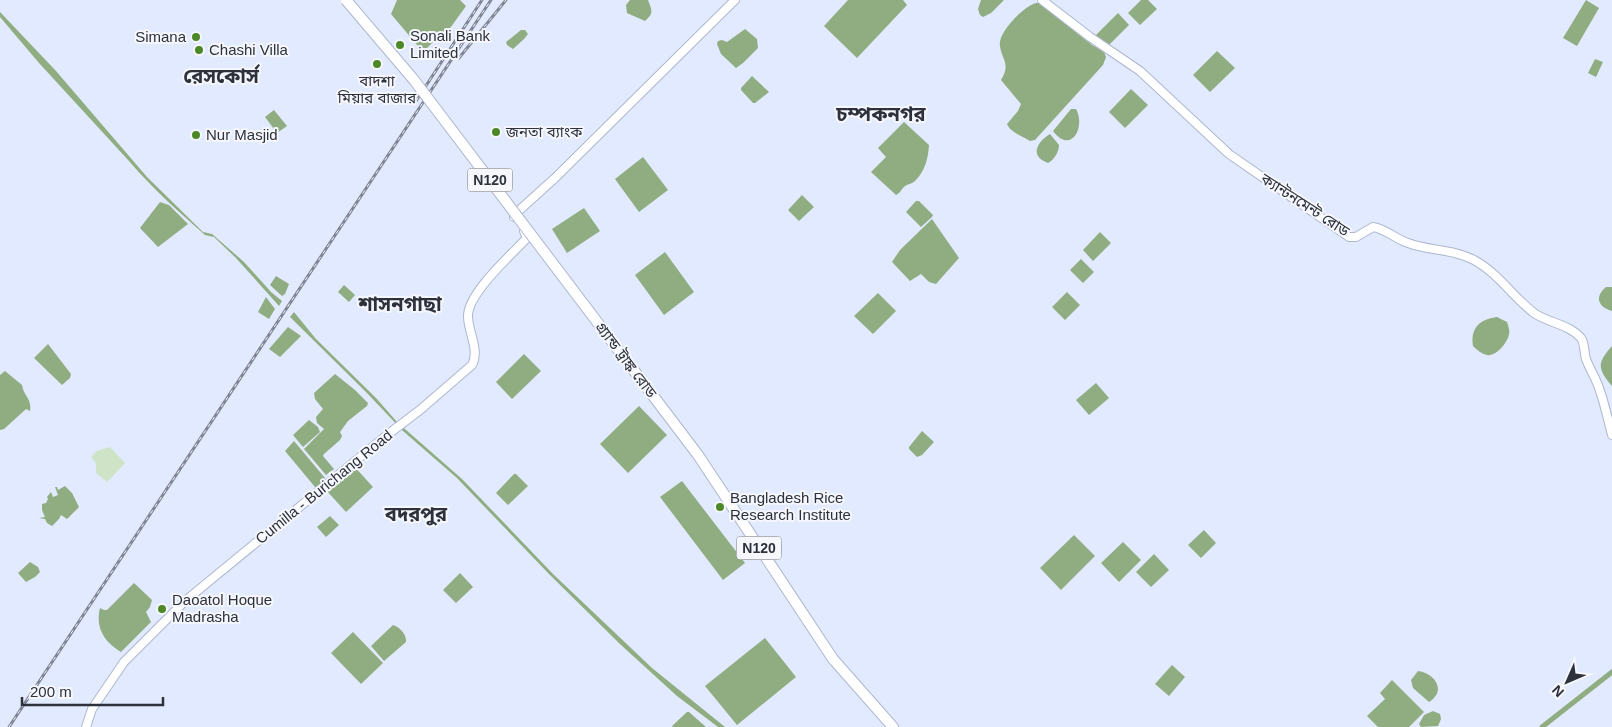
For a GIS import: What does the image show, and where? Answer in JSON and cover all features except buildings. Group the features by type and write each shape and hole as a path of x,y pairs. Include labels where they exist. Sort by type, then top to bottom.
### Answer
{"highway":[{"name":"গ্র্যান্ড ট্রাঙ্ক রোড","path":"346,0 414,80 698,455 833,659 893,727"}],"main road":[{"name":"Cumilla - Burichang Road","path":"86,727 92,709 124,662 185,601 460,377 474,363 474,350 468,316 476,292 527,238 514,215 555,178 735,0"},
{"name":"ক্যান্টনমেন্ট রোড","path":"1042,0 1103,47 1140,71 1229,154 1349,237 1356,237 1374,227 1380,228 1408,244 1459,254 1474,260 1499,278 1534,312 1577,334 1583,340 1585,356 1590,371 1600,389 1612,435"}],"shaded area":[{"path":"397,0 460,0 466,6 443,38 435,40 423,52 391,14"},
{"path":"630,0 648,0 651,12 645,21 627,13 626,5"},
{"path":"848,0 903,0 907,5 857,58 824,26"},
{"path":"981,0 1004,0 991,13 983,17 978,9"},
{"path":"1141,0 1148,0 1157,9 1140,25 1128,13"},
{"path":"1586,0 1599,8 1577,46 1563,38"},
{"path":"1039,3 1092,45 1104,52 1106,57 1103,65 1035,140 1030,141 1013,132 1007,124 1018,111 1021,104 1001,80 1006,66 1000,41 1012,21 1025,9"},
{"path":"0,12 56,71 147,177 203,232 212,234 244,262 271,292 282,301 279,306 236,258 214,237 205,235 147,181 39,63 0,17"},
{"path":"1118,13 1129,25 1106,48 1095,36"},
{"path":"745,29 757,39 758,48 736,68 721,54 717,44 718,41 722,40 727,42"},
{"path":"521,30 525,30 528,34 513,49 506,42"},
{"path":"1217,51 1235,68 1210,92 1193,75"},
{"path":"1595,59 1603,62 1596,77 1588,73"},
{"path":"752,76 769,92 755,103 741,90"},
{"path":"1131,89 1148,105 1125,128 1109,112"},
{"path":"1071,109 1076,109 1079,116 1078,130 1075,136 1066,140 1060,138 1053,131"},
{"path":"274,110 287,126 277,133 265,117"},
{"path":"904,122 929,145 929,150 921,173 914,182 905,186 896,195 871,172 886,157 878,148"},
{"path":"1050,134 1059,145 1056,156 1048,163 1038,157 1037,149 1045,137"},
{"path":"643,157 668,190 639,212 615,179"},
{"path":"802,195 814,207 799,221 788,210"},
{"path":"916,201 919,201 933,215 921,227 906,212"},
{"path":"160,202 169,205 188,224 158,247 140,228"},
{"path":"584,208 600,231 567,253 552,229"},
{"path":"932,219 959,258 936,284 929,282 921,274 910,281 892,262 900,250"},
{"path":"1100,232 1111,243 1093,261 1083,250"},
{"path":"665,252 694,292 664,315 635,275"},
{"path":"1081,259 1094,272 1083,283 1070,270"},
{"path":"276,276 289,284 285,294 282,296 270,285"},
{"path":"344,285 355,295 349,302 338,292"},
{"path":"1606,287 1612,287 1612,311 1603,307 1599,301 1600,294"},
{"path":"1067,292 1080,305 1065,320 1052,307"},
{"path":"878,293 896,311 873,334 854,316"},
{"path":"266,297 275,309 269,319 258,312"},
{"path":"294,312 316,339 376,398 397,422 462,479 553,574 652,668 725,727 718,727 677,696 621,645 549,574 457,478 403,431 290,317"},
{"path":"1497,317 1507,322 1508,337 1504,345 1494,354 1490,355 1480,352 1473,346 1472,340 1475,330 1485,320"},
{"path":"288,327 301,336 280,357 269,349"},
{"path":"48,344 71,374 70,378 62,385 34,358"},
{"path":"1612,346 1612,386 1601,370 1601,361"},
{"path":"524,354 541,371 512,399 496,382"},
{"path":"5,371 22,385 30,403 30,411 26,409 4,429 0,430 0,375"},
{"path":"335,374 368,403 367,406 348,421 340,432 342,436 340,440 324,454 323,456 334,469 326,475 304,449 324,429 317,423 316,417 323,409 315,399 314,393"},
{"path":"1096,383 1109,398 1089,415 1076,400"},
{"path":"639,406 667,435 628,473 600,444"},
{"path":"309,420 318,427 320,432 303,447 293,435"},
{"path":"922,431 934,442 922,455 917,457 909,447"},
{"path":"294,441 325,478 318,487 315,487 285,451"},
{"path":"110,447 125,463 107,482 96,473 96,463 91,457 97,451"},
{"path":"353,465 373,487 346,512 326,490"},
{"path":"514,474 528,486 508,505 496,493"},
{"path":"682,481 745,563 723,580 660,497"},
{"path":"65,486 72,493 79,507 67,519 61,515 52,526 45,519 39,518 45,517 42,504 46,503 47,497 51,492 53,497 58,495 55,487 58,490"},
{"path":"330,516 339,525 326,537 317,527"},
{"path":"1204,530 1216,543 1201,558 1188,545"},
{"path":"1074,535 1095,556 1061,590 1040,568"},
{"path":"1123,542 1141,560 1119,582 1101,563"},
{"path":"1154,554 1169,570 1151,587 1136,572"},
{"path":"30,562 38,567 40,572 26,582 18,573"},
{"path":"460,573 473,587 456,603 443,590"},
{"path":"134,583 152,600 146,612 151,622 121,652 110,644 102,633 99,621 100,608 107,610"},
{"path":"393,625 403,632 406,642 384,661 371,646"},
{"path":"353,632 383,663 361,684 331,653"},
{"path":"765,638 796,677 737,725 705,686"},
{"path":"1172,665 1185,677 1169,696 1155,684"},
{"path":"1418,671 1429,675 1437,683 1437,693 1429,702 1413,688 1411,680"},
{"path":"1392,680 1424,712 1409,727 1378,727 1367,716 1385,699 1380,693"},
{"path":"1433,711 1440,714 1441,719 1438,726 1421,727 1419,724 1424,715"},
{"path":"689,712 706,727 672,726"}],"waterway":[{"path":"1542,727 1612,672"}],"railway":[{"path":"416,101 482,0"},
{"path":"9,727 491,0"},
{"path":"459,58 506,0"}],"place":[{"name":"Simana","path":"196,37"},
{"name":"Sonali Bank Limited","path":"400,45"},
{"name":"Chashi Villa","path":"199,50"},
{"name":"বাদশা মিয়ার বাজার","path":"377,64"},
{"name":"জনতা ব্যাংক","path":"496,132"},
{"name":"Nur Masjid","path":"196,135"},
{"name":"Bangladesh Rice Research Institute","path":"720,507"},
{"name":"Daoatol Hoque Madrasha","path":"162,609"}],"district":[{"name":"রেসকোর্স","path":"221,76"},
{"name":"চম্পকনগর","path":"881,114"},
{"name":"শাসনগাছা","path":"400,304"},
{"name":"বদরপুর","path":"416,514"}]}
